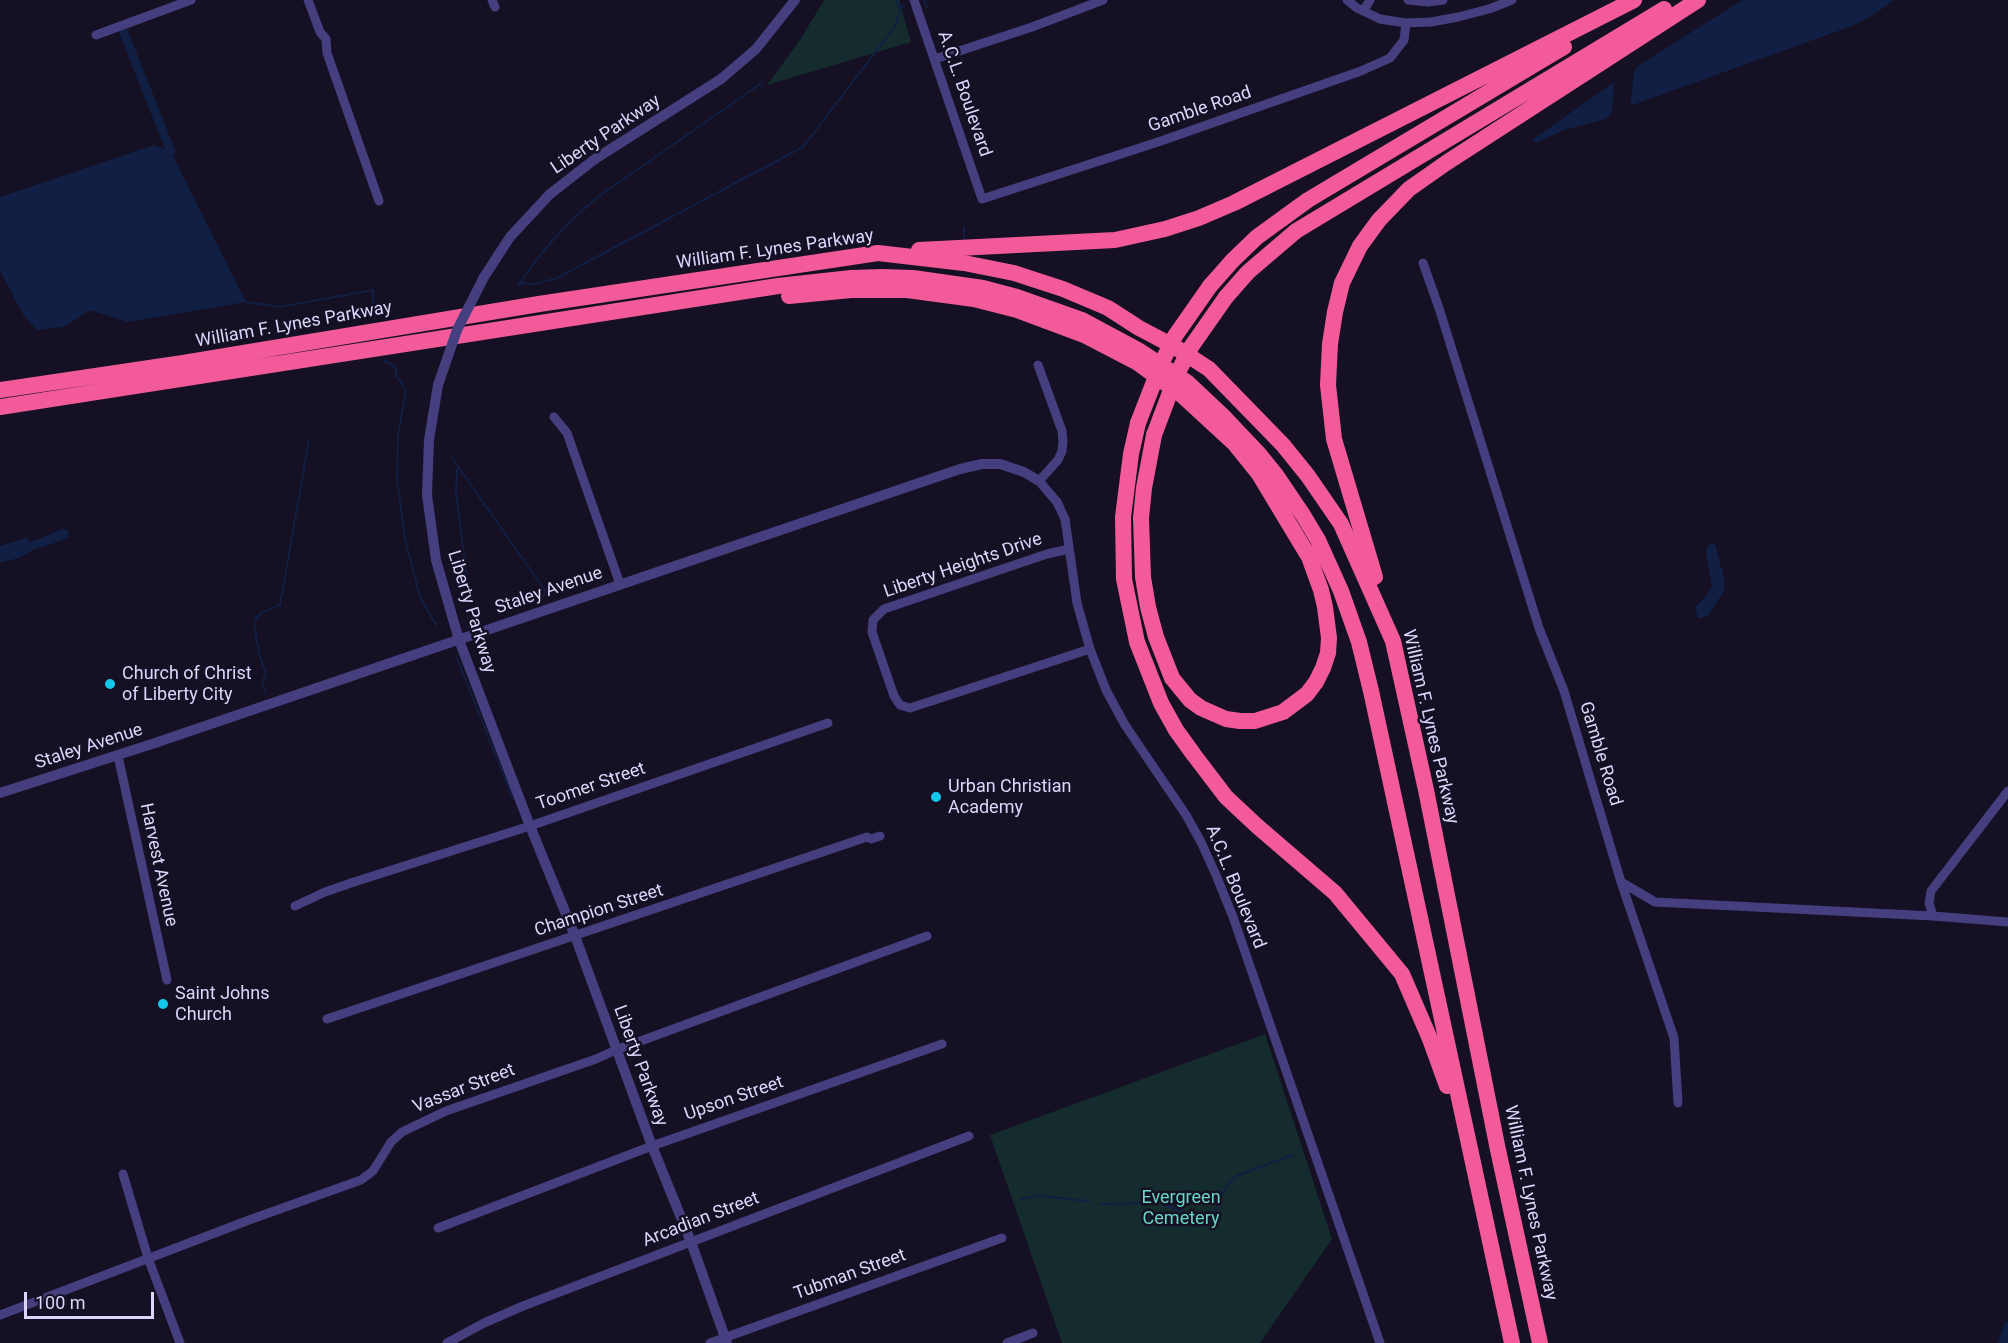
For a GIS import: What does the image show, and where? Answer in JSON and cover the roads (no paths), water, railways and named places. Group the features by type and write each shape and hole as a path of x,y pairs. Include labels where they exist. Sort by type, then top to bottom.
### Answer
{"highway":[{"path":"878,253 1115,240 1165,229 1199,218 1234,203 1634,0"},
{"path":"1471,1157 1430,1039 1402,974 1335,893 1226,797 1194,755 1161,703 1137,642 1124,579 1123,517 1131,454 1148,392 1166,354 1192,310 1210,286 1257,237 1299,206 1642,0"},
{"path":"651,306 702,304 851,290 907,290 938,293 974,298 1056,323 1138,363 1183,396 1234,443 1271,491 1309,557 1325,607 1329,638 1328,653 1316,682 1301,700 1283,712 1255,721 1240,722 1226,719 1212,714 1190,700 1172,678 1156,637 1148,607 1143,577 1141,518 1146,478 1154,435 1177,374 1191,347 1226,297 1248,272 1271,250 1313,219 1680,0"},
{"path":"1393,641 1334,438 1328,385 1330,344 1342,283 1360,246 1379,220 1409,189 1698,0"},
{"name":"William F. Lynes Parkway","path":"0,390 183,363 539,304 878,253 964,263 1014,273 1063,289 1108,309 1174,347 1209,369 1283,445 1308,476 1341,524 1393,641 1540,1343"},
{"name":"William F. Lynes Parkway","path":"0,407 778,286 851,278 913,278 983,288 1017,297 1082,320 1138,350 1188,383 1241,434 1276,474 1303,515 1330,565 1351,617 1371,691 1512,1343"}],"street":[{"path":"96,35 191,0"},
{"path":"308,0 320,32 326,39 327,52 379,201"},
{"name":"Liberty Parkway","path":"726,1340 575,936 459,640 436,560 427,495 429,440 438,385 457,330 484,277 510,237 550,194 595,159 721,79 756,49 795,0"},
{"name":"A.C.L. Boulevard","path":"914,0 982,199"},
{"path":"934,59 1032,27 1078,4 1103,0"},
{"path":"1347,0 1380,19 1406,23 1431,22 1458,17 1508,1"},
{"path":"1363,11 1370,0"},
{"path":"1408,0 1428,2 1443,0"},
{"name":"Gamble Road","path":"982,199 1158,142 1361,71 1390,58 1404,40 1406,23"},
{"name":"Gamble Road","path":"1423,263 1539,628 1566,696 1621,882 1674,1038 1678,1103"},
{"path":"1038,365 1062,431 1063,442 1059,460 1039,481"},
{"path":"554,417 567,433 620,584"},
{"name":"Staley Avenue","path":"0,792 118,756 972,465 991,463 1006,465 1039,481"},
{"name":"A.C.L. Boulevard","path":"1039,481 1051,494 1061,511 1066,527 1077,603 1090,649 1106,690 1121,718 1194,828 1233,917 1380,1343"},
{"name":"Liberty Heights Drive","path":"1069,549 1047,554 884,609 873,620 872,632 896,701 910,708 1090,649"},
{"name":"Toomer Street","path":"295,906 363,879 530,826 828,723"},
{"name":"Harvest Avenue","path":"118,756 166,980"},
{"path":"1933,916 1929,903 1931,891 2008,791"},
{"name":"Champion Street","path":"327,1019 867,837 871,839 880,836"},
{"path":"1621,882 1655,903 1933,916 2008,922"},
{"name":"Vassar Street","path":"0,1315 361,1180 373,1171 391,1142 402,1132 446,1112 927,936"},
{"name":"Upson Street","path":"438,1228 652,1146 942,1044"},
{"name":"Arcadian Street","path":"447,1343 523,1306 969,1136"},
{"path":"123,1174 148,1258 180,1343"},
{"name":"Tubman Street","path":"710,1343 726,1340 1002,1238"},
{"path":"1007,1343 1034,1333"}],"water":[{"path":"1742,0 1894,0 1875,14 1852,26 1630,106 1634,72 1638,66"},
{"path":"1614,82 1612,113 1606,119 1564,130 1536,143 1532,140"},
{"path":"154,145 171,152 246,302 128,322 90,310 64,327 37,330 24,316 0,271 0,197"},
{"path":"61,529 68,530 69,536 66,539 0,563 0,546 28,537 29,542 37,540"},
{"path":"1710,544 1715,544 1724,578 1724,591 1708,616 1698,618 1695,607 1712,587 1706,554 1706,548"}],"waterway":[{"path":"896,0 899,8"},
{"path":"924,0 927,7"},
{"path":"518,285 535,284 557,278 803,147 896,25 899,8 904,6"},
{"path":"124,33 171,152"},
{"path":"518,285 544,250 595,199 763,82"},
{"path":"964,228 964,238"},
{"path":"246,302 280,307 373,290 373,305"},
{"path":"384,361 396,369 396,375 406,390 398,435 397,480 405,539 420,597 436,625"},
{"path":"265,692 262,683 266,673 260,658 254,624 261,613 280,605 309,440"},
{"path":"452,458 546,592 542,598"},
{"path":"457,470 456,493 468,586"},
{"path":"457,658 513,799"},
{"path":"1165,1205 1212,1223 1218,1202 1227,1185 1236,1176 1293,1155"},
{"path":"1020,1199 1039,1196 1089,1201"},
{"path":"1099,1204 1153,1203"},
{"path":"2003,1343 2008,1326"}],"place":[{"name":"Church of Christ of Liberty City","path":"110,684"},
{"name":"Urban Christian Academy","path":"936,797"},
{"name":"Saint Johns Church","path":"163,1004"}],"park label":[{"name":"Evergreen Cemetery","path":"1181,1208"}]}
